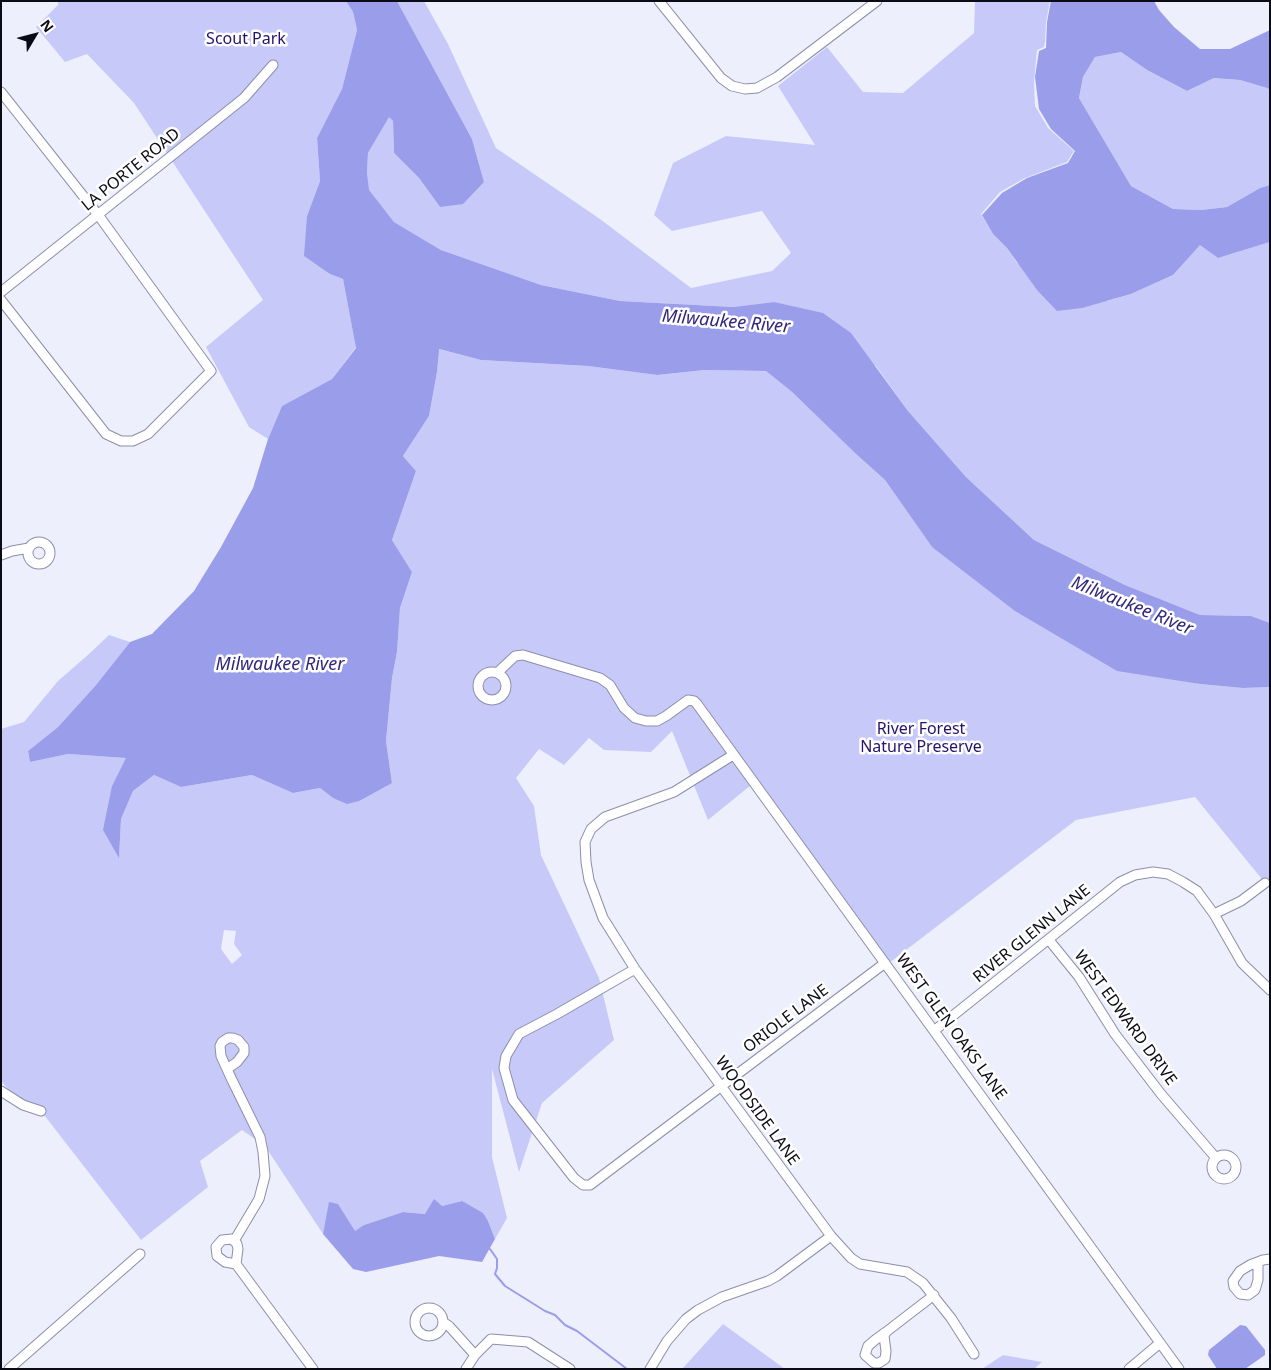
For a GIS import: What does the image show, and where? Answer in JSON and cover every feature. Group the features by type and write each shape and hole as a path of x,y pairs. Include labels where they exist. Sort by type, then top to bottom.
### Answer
{"street":[{"path":"659,1 721,78 732,86 745,89 757,88 778,78 877,1"},
{"name":"LA PORTE ROAD","path":"1,292 99,216 244,98 273,65"},
{"path":"1,92 99,216 211,371 148,434 134,441 121,441 106,434 1,300"},
{"path":"1,555 29,548"},
{"name":"WEST GLEN OAKS LANE","path":"497,673 515,656 523,655 600,678 610,685 624,708 635,718 646,721 662,718 688,700 694,701 697,704 1180,1369"},
{"name":"WOODSIDE LANE","path":"733,755 674,792 605,817 591,829 585,842 586,862 589,880 604,918 635,969 831,1236 851,1258 860,1264 907,1272 923,1284 951,1318 974,1354"},
{"name":"RIVER GLENN LANE","path":"935,1030 1120,882 1135,875 1153,872 1168,874 1197,891 1214,914"},
{"path":"1265,883 1241,901 1214,914 1242,963 1270,990"},
{"name":"WEST EDWARD DRIVE","path":"1049,940 1079,977 1120,1042 1161,1094 1216,1158"},
{"name":"ORIOLE LANE","path":"635,969 519,1034 506,1056 504,1068 513,1100 574,1178 583,1185 590,1186 885,963"},
{"path":"227,1069 260,1137 265,1176 258,1199 234,1241"},
{"path":"1,1091 23,1105 41,1111"},
{"path":"650,1369 668,1341 686,1320 698,1310 722,1297 778,1276 831,1236"},
{"path":"236,1264 238,1249 234,1241 229,1239 222,1240 218,1244 216,1252 222,1260 236,1264 313,1369"},
{"path":"9,1369 140,1254"},
{"path":"1258,1262 1270,1259"},
{"path":"886,1332 934,1295"},
{"path":"443,1322 449,1326 475,1355"},
{"path":"466,1369 475,1355 490,1339 528,1342 570,1369"},
{"path":"1129,1369 1160,1343"}],"green space":[{"name":"Scout Park","path":"58,1 346,1 353,12 357,30 342,89 317,138 320,181 307,216 330,274 343,279 356,347 332,379 282,406 268,439 249,427 206,347 263,300 134,103 87,54 65,62 36,27 58,5"},
{"path":"397,1 424,1 448,44 496,148 600,219 691,288 772,271 791,253 762,211 672,231 654,215 673,163 726,136 815,145 778,86 827,47 863,92 903,93 974,33 975,1 1050,1 1044,47 1037,50 1034,82 1035,106 1048,128 1074,151 1067,162 1025,178 1000,192 981,214 993,234 1007,248 1017,263 1108,301 1131,294 1173,275 1200,244 1218,258 1270,242 1270,623 1251,616 1200,615 1125,585 1034,540 966,477 908,411 876,366 774,302 733,307 620,301 541,285 441,250 394,222 368,190 367,173 368,153 389,116 393,121 394,153 419,178 440,207 484,182 472,139"},
{"path":"1121,52 1147,70 1187,91 1214,78 1240,80 1270,90 1270,185 1260,188 1227,207 1201,210 1173,209 1131,186 1079,98 1083,77 1095,57"},
{"name":"River Forest Nature Preserve","path":"438,349 481,360 588,366 657,375 705,370 766,371 792,392 885,480 932,547 1185,681 1243,688 1270,687 1270,889 1195,797 1076,820 889,963 756,781 708,820 672,731 651,752 604,750 589,738 564,765 539,749 516,778 534,806 541,855 599,978 614,1040 542,1103 519,1172 492,1069 492,1157 507,1218 495,1239 488,1221 462,1201 442,1206 425,1214 403,1212 364,1225 355,1232 338,1205 330,1203 323,1234 265,1146 242,1130 200,1161 208,1187 141,1240 41,1111 8,1089 1,1081 1,729 24,722 58,681 109,635 130,642 96,685 58,727 28,751 30,762 68,754 127,758 112,786 119,856 121,819 133,791 154,775 181,787 252,775 293,793 320,788 333,798 392,783 386,741 392,678 397,652 400,608 412,572 392,540 416,471 403,456 429,416 437,372","holes":["224,930 236,931 234,944 242,955 232,964 221,949"]},
{"path":"723,1324 785,1369 682,1369"},
{"path":"1003,1355 1042,1362 1034,1369 982,1369"}],"water":[{"name":"Milwaukee River","path":"346,1 397,1 472,139 484,182 463,204 440,207 419,178 394,153 393,121 389,117 368,153 367,173 369,190 394,222 441,250 541,285 620,301 733,307 774,302 823,313 851,333 908,411 966,477 1034,540 1125,585 1200,615 1251,616 1270,623 1270,687 1243,688 1200,684 1117,671 1015,611 932,547 885,480 792,392 766,371 705,370 657,375 588,366 481,360 439,349 429,416 403,456 416,471 392,540 412,572 400,608 397,652 392,678 386,741 392,783 359,801 347,804 333,798 320,788 293,793 252,775 181,787 154,775 133,791 121,819 119,858 103,830 112,786 126,758 68,754 30,762 28,751 58,727 96,685 130,642 152,634 194,591 221,547 253,488 268,439 282,406 332,379 356,348 343,279 330,274 304,256 307,216 320,181 317,138 342,89 357,30 353,12"},
{"path":"1051,1 1154,1 1159,10 1174,27 1200,49 1230,49 1270,30 1270,90 1240,80 1214,78 1187,91 1147,70 1121,52 1095,57 1083,77 1079,98 1131,186 1173,209 1201,210 1227,207 1260,188 1270,185 1270,242 1218,258 1200,245 1173,275 1131,294 1082,308 1057,311 1037,290 1007,248 993,234 982,215 1002,193 1027,178 1068,163 1075,151 1051,129 1039,109 1035,77 1039,51 1046,48 1047,22"},
{"path":"434,1199 442,1206 462,1201 483,1213 495,1239 482,1262 439,1256 366,1272 353,1269 323,1234 329,1202 338,1204 355,1231 364,1225 403,1212 425,1214"},
{"path":"1240,1325 1246,1326 1265,1350 1265,1355 1245,1369 1217,1369 1208,1355 1209,1350"}],"waterway":[{"path":"490,1249 497,1259 495,1274 505,1286 545,1311 555,1315 565,1325 577,1331 627,1369"}]}
